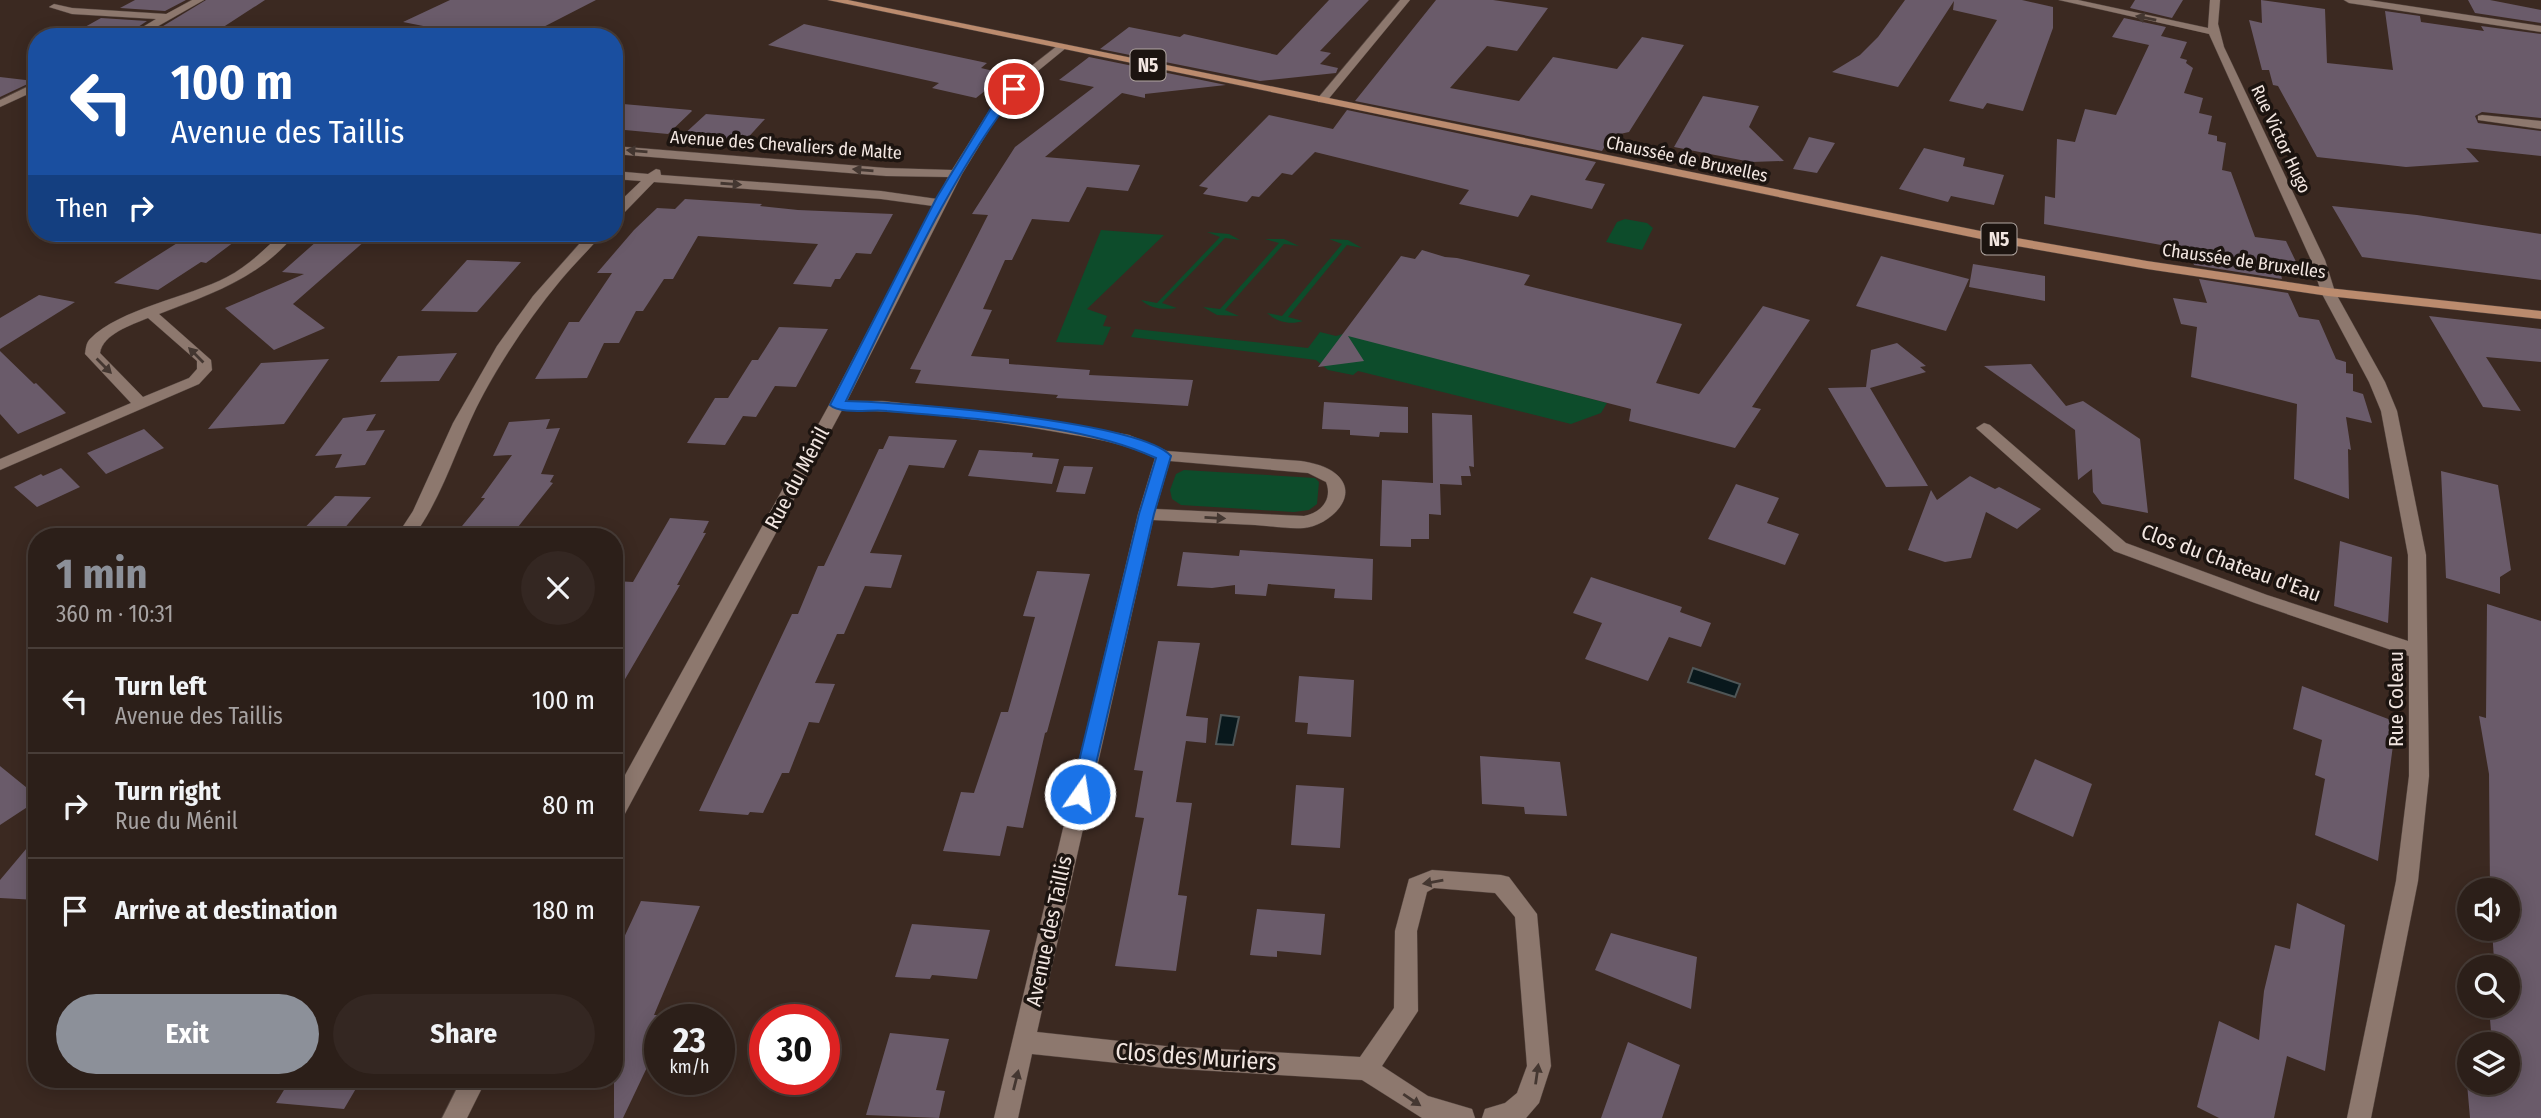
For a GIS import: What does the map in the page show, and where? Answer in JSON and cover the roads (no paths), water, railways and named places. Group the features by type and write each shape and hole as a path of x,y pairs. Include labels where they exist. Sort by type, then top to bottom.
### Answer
{"main road":[{"name":"Chaussée de Bruxelles","path":"833,0 2005,240 2147,265 2328,292 2541,315"}],"street":[{"path":"149,28 199,0"},
{"path":"1322,100 1405,0"},
{"path":"2064,0 2213,32"},
{"name":"Rue Victor Hugo","path":"2215,0 2213,32 2318,260 2328,292"},
{"path":"2349,0 2541,29"},
{"path":"54,7 72,11 170,17"},
{"name":"Rue du Ménil","path":"623,798 837,405 939,203 998,105 1029,73 1061,48"},
{"path":"0,104 28,90"},
{"path":"2482,118 2541,125"},
{"name":"Avenue des Chevaliers de Malte","path":"623,151 887,172 956,174"},
{"path":"623,206 671,154"},
{"path":"623,176 881,195 939,203"},
{"path":"141,404 92,354 101,335 205,293 246,273 279,242"},
{"path":"409,528 430,494 447,451 504,342 551,281 588,242"},
{"name":"Rue Coleau","path":"2328,292 2377,382 2389,411 2417,555 2419,776 2407,881 2359,1118"},
{"path":"0,465 194,381 205,370 204,360 150,314"},
{"path":"837,405 882,406 1016,420 1129,440 1164,456 1296,466 1318,471 1333,480 1337,488 1331,512 1323,518 1304,522 1146,514"},
{"name":"Clos du Chateau d'Eau","path":"1984,428 2120,547 2261,599 2418,652"},
{"name":"Avenue des Taillis","path":"1006,1118 1146,514 1164,456"},
{"path":"1463,1118 1422,1107 1366,1069 1406,1011 1406,931 1417,886 1432,879 1501,884 1526,914 1539,1066 1535,1087 1527,1101 1514,1114 1494,1118"},
{"name":"Clos des Muriers","path":"1025,1042 1165,1056 1366,1069"},
{"path":"454,1118 470,1088"}]}
